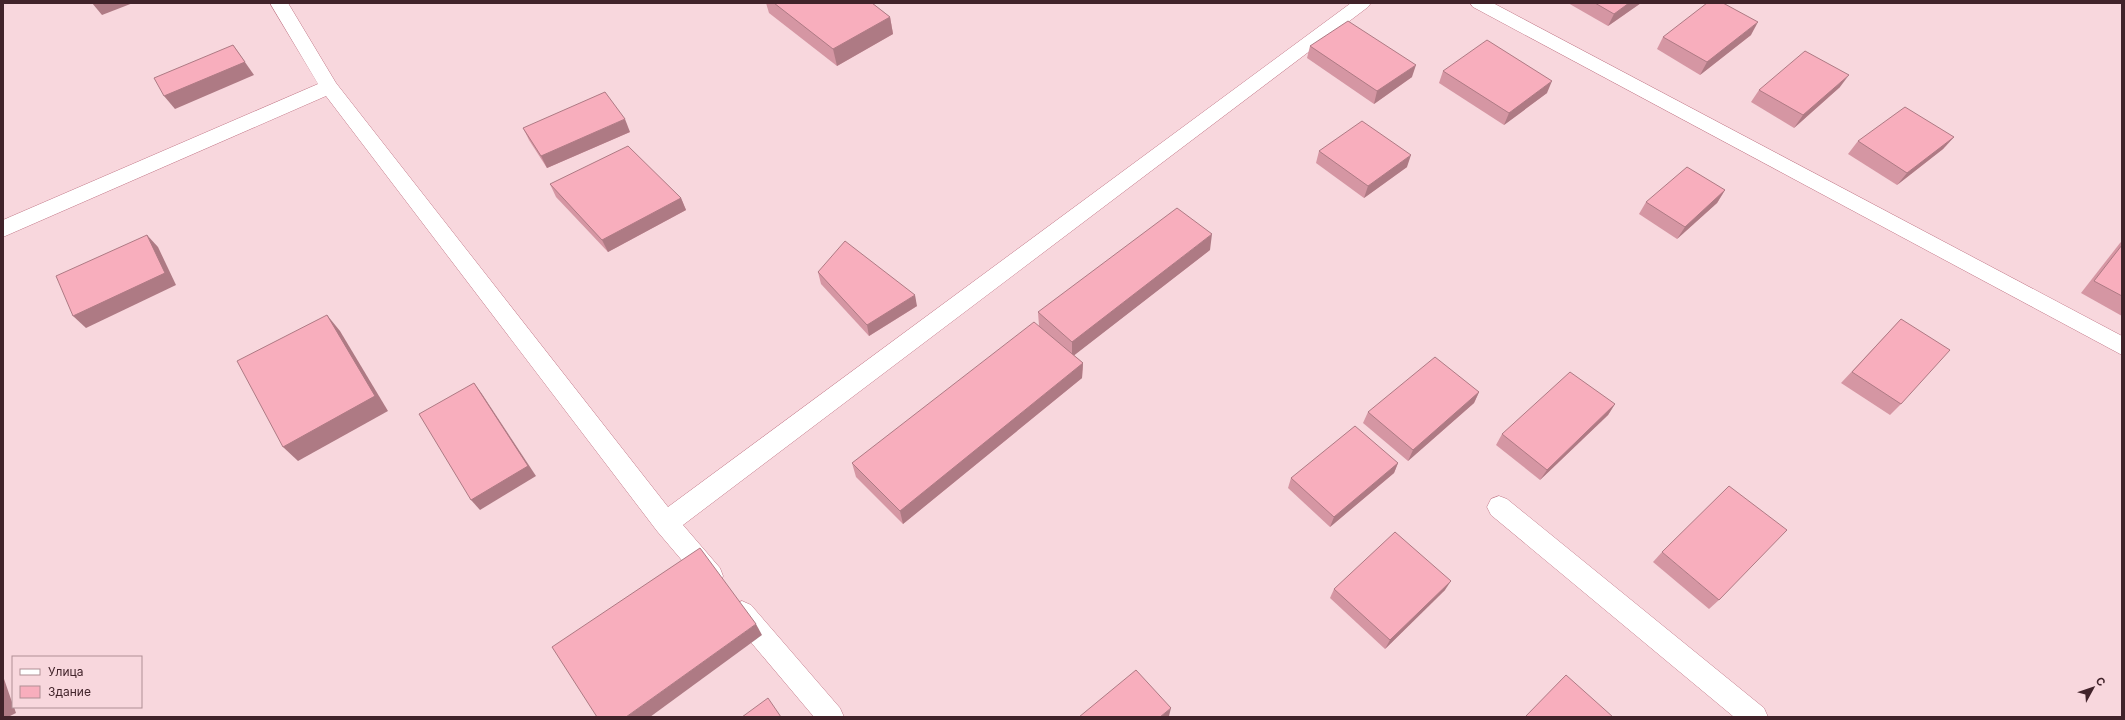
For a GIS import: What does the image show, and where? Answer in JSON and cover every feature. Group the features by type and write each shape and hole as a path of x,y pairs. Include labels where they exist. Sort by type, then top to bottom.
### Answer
{"street":[{"path":"279,3 329,87 666,523 831,717"},
{"path":"666,523 1362,3"},
{"path":"1479,3 2122,346"},
{"path":"3,229 329,87"},
{"path":"1499,507 1755,717"}],"building":[{"path":"774,3 872,3 890,17 833,49"},
{"path":"1595,3 1629,3 1614,14"},
{"path":"1707,3 1723,3 1758,22 1707,62 1663,37"},
{"path":"1348,21 1416,65 1377,91 1310,46"},
{"path":"1487,40 1552,81 1509,113 1443,71"},
{"path":"233,45 245,62 164,96 154,78"},
{"path":"1805,51 1849,75 1803,115 1759,90"},
{"path":"605,92 625,119 541,156 523,128"},
{"path":"1905,107 1954,137 1907,173 1858,141"},
{"path":"1362,121 1411,155 1368,186 1319,151"},
{"path":"628,146 681,198 602,240 550,184"},
{"path":"1687,167 1725,190 1685,227 1646,202"},
{"path":"1177,208 1212,234 1072,342 1038,312"},
{"path":"147,235 165,273 73,316 56,276"},
{"path":"845,241 915,295 867,325 818,272"},
{"path":"2122,245 2122,296 2094,281"},
{"path":"327,315 375,396 283,447 237,361"},
{"path":"1901,319 1950,350 1901,404 1852,372"},
{"path":"1034,322 1083,363 900,511 852,463"},
{"path":"1435,357 1479,392 1413,450 1368,412"},
{"path":"1570,372 1615,404 1547,470 1502,434"},
{"path":"474,383 528,466 471,500 419,414"},
{"path":"1355,426 1398,463 1334,517 1291,478"},
{"path":"1729,486 1787,530 1719,600 1662,552"},
{"path":"1395,532 1451,581 1390,640 1334,589"},
{"path":"700,548 756,624 626,717 597,717 552,647"},
{"path":"1136,670 1171,708 1160,717 1079,717"},
{"path":"1566,675 1613,717 1525,717"},
{"path":"768,698 781,717 742,717"}]}
